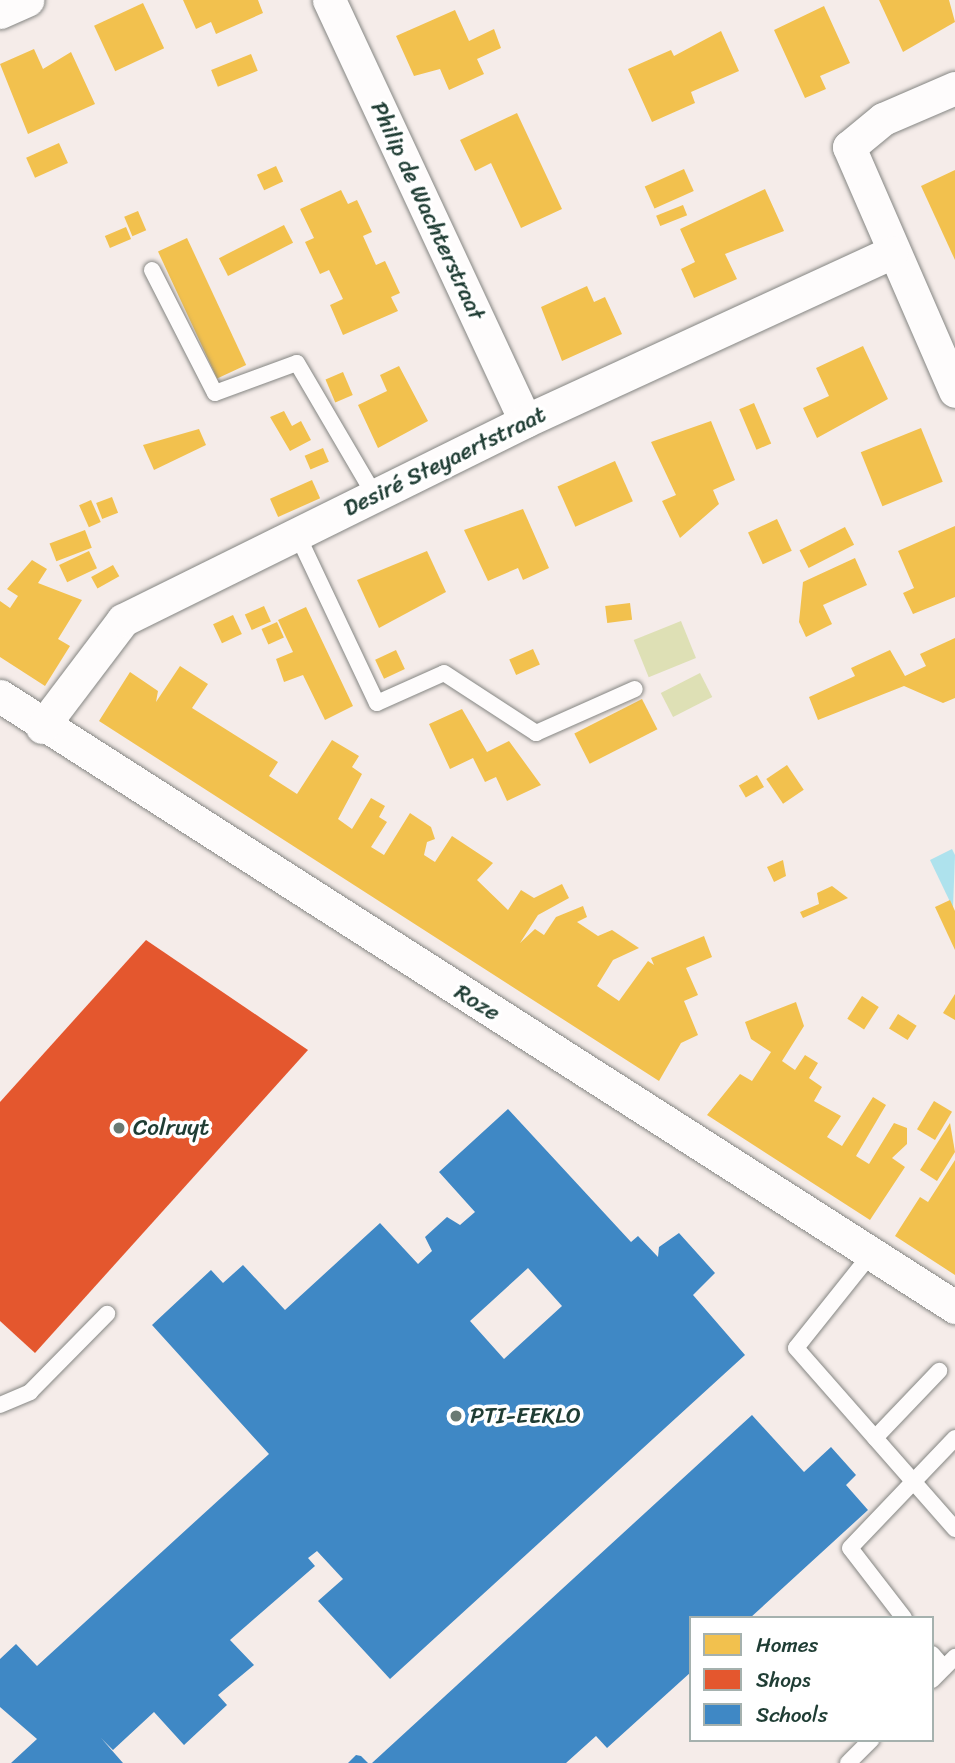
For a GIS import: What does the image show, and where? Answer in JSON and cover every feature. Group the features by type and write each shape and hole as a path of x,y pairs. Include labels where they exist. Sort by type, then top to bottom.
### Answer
{"street":[{"path":"0,12 27,0"},
{"name":"Philip de Wachterstraat","path":"329,0 525,421"},
{"path":"955,88 883,119 849,147 891,253 955,391"},
{"name":"Desiré Steyaertstraat","path":"42,727 123,621 525,421 891,253"},
{"name":"Roze","path":"0,696 42,727 955,1307"}],"lane":[{"path":"152,270 215,394 296,363 375,496"},
{"path":"297,534 377,703 444,673 536,733 635,689"},
{"path":"872,1254 796,1348 955,1529"},
{"path":"0,1405 30,1392 107,1314"},
{"path":"875,1438 939,1371"},
{"path":"902,1616 850,1548 912,1480 955,1438"},
{"path":"848,1763 869,1742"}],"green space":[{"path":"681,621 696,658 649,677 634,640"},
{"path":"700,673 712,697 673,717 661,693"}],"water":[{"path":"952,849 955,855 953,908 930,860"}],"building: Homes":[{"path":"183,0 258,0 263,13 216,34 211,22 196,29"},
{"path":"879,0 949,0 955,22 903,52"},
{"path":"143,3 164,48 115,71 94,26"},
{"path":"824,6 850,63 820,76 826,89 805,98 774,30"},
{"path":"455,10 469,41 494,29 501,48 477,59 484,74 449,90 440,69 414,76 396,36"},
{"path":"721,31 739,71 691,92 695,103 652,122 628,69 671,50 674,56"},
{"path":"34,49 43,69 71,52 95,104 28,134 0,64"},
{"path":"251,54 258,71 218,87 211,70"},
{"path":"517,113 562,209 521,228 491,163 475,171 460,140"},
{"path":"59,143 68,163 35,178 26,158"},
{"path":"276,166 283,181 264,190 257,175"},
{"path":"684,169 694,191 654,208 645,186"},
{"path":"955,170 955,260 921,186"},
{"path":"765,189 784,231 725,254 737,279 694,298 681,269 695,262 680,229"},
{"path":"341,190 348,204 357,200 372,232 363,236 376,265 385,261 400,293 391,297 398,311 343,335 330,305 343,299 329,270 320,274 305,242 314,238 300,209"},
{"path":"683,205 687,215 660,226 656,216"},
{"path":"138,211 146,230 132,236 124,217"},
{"path":"284,225 293,243 228,276 219,258"},
{"path":"126,227 131,239 110,248 105,236"},
{"path":"187,238 246,365 217,378 158,252"},
{"path":"587,286 594,302 605,297 622,334 562,361 541,307"},
{"path":"863,346 888,399 817,438 803,408 829,396 816,368"},
{"path":"399,366 428,421 378,448 358,405 387,391 380,375"},
{"path":"343,372 353,395 335,402 326,379"},
{"path":"754,403 771,444 756,450 739,409"},
{"path":"284,411 292,426 301,421 311,440 290,451 270,417"},
{"path":"711,421 735,480 713,490 719,504 680,538 662,501 676,495 651,442"},
{"path":"921,428 943,482 882,506 861,452"},
{"path":"199,429 206,445 154,470 143,445"},
{"path":"323,448 329,462 310,470 305,456"},
{"path":"615,461 633,501 575,527 557,487"},
{"path":"312,480 320,498 278,517 270,499"},
{"path":"112,497 118,513 102,519 96,503"},
{"path":"91,500 101,522 89,527 79,505"},
{"path":"523,509 549,568 523,580 518,568 488,581 464,530"},
{"path":"777,519 792,551 763,564 748,533"},
{"path":"955,526 955,597 913,614 903,593 914,588 898,551"},
{"path":"845,527 854,545 809,568 800,550"},
{"path":"85,530 92,548 56,561 50,544"},
{"path":"89,551 97,568 67,582 59,565"},
{"path":"427,551 446,592 379,628 357,580"},
{"path":"855,558 867,585 823,605 832,624 806,637 799,622 803,582"},
{"path":"32,560 47,569 38,583 82,600 58,639 70,646 45,686 0,657 0,601 10,608 18,596 7,589"},
{"path":"113,565 119,576 97,588 91,577"},
{"path":"630,603 632,620 607,623 605,606"},
{"path":"264,606 271,622 252,630 245,615"},
{"path":"306,607 353,706 325,720 303,675 284,682 276,659 293,652 278,620"},
{"path":"233,615 242,634 222,643 213,624"},
{"path":"277,622 284,638 268,644 261,629"},
{"path":"955,638 955,698 943,703 904,686 818,720 809,697 855,676 851,668 890,650 905,676 926,666 920,654"},
{"path":"533,649 540,665 516,675 509,660"},
{"path":"396,650 405,669 384,679 375,660"},
{"path":"180,666 208,684 192,708 278,762 269,776 297,794 332,740 359,756 352,767 362,774 338,819 352,829 371,798 385,806 379,817 387,822 371,847 384,855 410,813 431,827 435,839 427,842 424,855 435,862 452,836 493,863 477,880 508,910 521,890 534,898 562,884 569,898 538,915 520,943 535,929 544,935 556,917 583,906 587,917 577,922 598,936 612,930 639,948 613,960 597,986 619,1001 648,961 654,965 651,958 704,936 712,957 686,968 698,995 684,1001 698,1035 681,1043 659,1081 99,721 130,672 158,691 156,702"},
{"path":"642,699 657,729 590,764 574,734"},
{"path":"462,709 487,752 509,741 541,785 507,801 496,777 485,782 473,758 450,769 429,724"},
{"path":"787,765 804,790 783,804 766,779"},
{"path":"757,775 764,787 746,798 739,786"},
{"path":"783,860 786,876 774,882 767,867"},
{"path":"832,886 848,898 803,918 800,912 819,904 817,893"},
{"path":"950,900 955,911 955,950 935,907"},
{"path":"955,994 955,1020 943,1013"},
{"path":"862,996 879,1007 864,1030 847,1019"},
{"path":"796,1002 804,1026 782,1061 795,1070 805,1055 818,1063 809,1078 822,1087 814,1101 841,1116 827,1137 842,1146 873,1097 886,1105 856,1156 869,1164 894,1123 907,1128 907,1144 892,1158 905,1167 870,1220 707,1115 740,1074 752,1081 771,1052 751,1039 745,1022"},
{"path":"898,1014 917,1026 908,1040 889,1028"},
{"path":"934,1101 952,1112 935,1140 917,1129"},
{"path":"950,1123 955,1152 937,1181 920,1170"},
{"path":"955,1160 955,1275 895,1236 920,1197 928,1202"}],"building: Shops":[{"name":"Colruyt","path":"146,940 308,1050 35,1353 0,1321 0,1102"}],"building: Schools":[{"name":"PTI-EEKLO","path":"508,1109 631,1242 638,1236 658,1257 659,1247 679,1233 715,1273 693,1295 745,1355 390,1679 318,1601 343,1579 317,1551 308,1558 315,1566 230,1640 254,1665 218,1695 227,1705 184,1745 154,1712 113,1750 101,1738 123,1763 11,1763 37,1739 0,1707 0,1659 16,1644 37,1666 269,1454 152,1325 211,1270 223,1283 243,1265 285,1310 380,1223 418,1264 432,1251 425,1237 447,1217 460,1225 475,1212 439,1172","holes":["528,1268 562,1306 504,1359 470,1321"]},
{"path":"752,1415 804,1472 831,1447 856,1475 846,1485 868,1510 752,1616 689,1616 689,1674 607,1748 596,1736 566,1763 372,1763"},
{"path":"356,1755 361,1756 368,1763 348,1763"}],"place":[{"name":"Colruyt","path":"119,1128"},
{"name":"PTI-EEKLO","path":"456,1416"}]}
